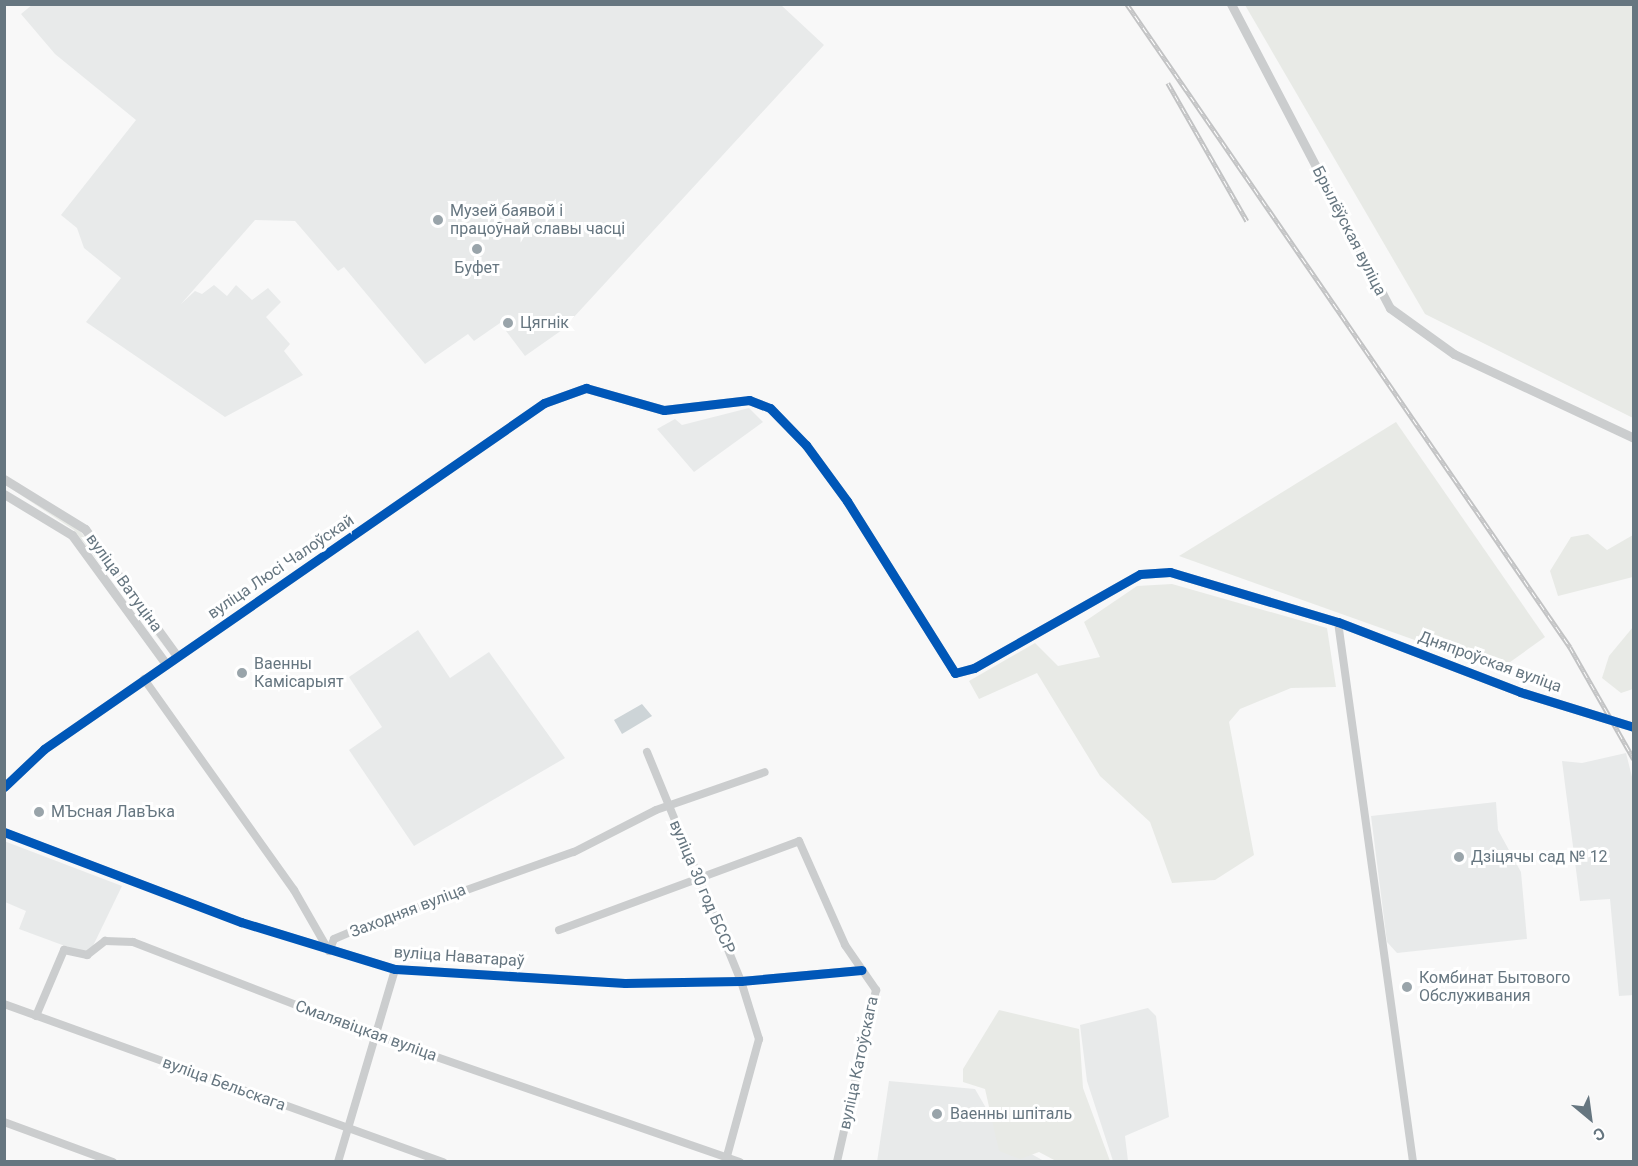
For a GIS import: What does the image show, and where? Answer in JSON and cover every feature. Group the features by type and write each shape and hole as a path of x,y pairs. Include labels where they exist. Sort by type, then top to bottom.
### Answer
{"street":[{"name":"Брылёўская вуліца","path":"1231,4 1390,308 1454,354 1634,438"},
{"name":"Дняпроўская вуліца","path":"586,388 664,410 749,400 770,408 806,445 847,501 955,673 974,668 1140,574 1170,572 1213,582 1338,622 1520,692 1634,727"},
{"name":"вуліца Люсі Чалоўскай","path":"4,787 29,760 544,403 586,388"},
{"name":"вуліца Ватуціна","path":"4,480 85,529 177,656"},
{"name":"вуліца Ватуціна","path":"4,494 72,535 166,664"},
{"path":"1338,622 1413,1161"},
{"path":"144,679 294,890 329,951"},
{"name":"вуліца 30 год БССР","path":"647,752 741,981 759,1039 726,1159"},
{"name":"Заходняя вуліца","path":"329,951 334,939 360,928 574,852 669,809 765,772"},
{"name":"вуліца Наватараў","path":"4,832 329,951 394,969 625,983 741,981 861,970"},
{"name":"вуліца Катоўскага","path":"699,879 799,841 861,970 876,990 837,1161"},
{"path":"559,930 699,879"},
{"name":"Смалявіцкая вуліца","path":"36,1016 64,950 87,955 105,941 117,940 376,1036 726,1159 740,1161"},
{"path":"338,1161 394,969"},
{"name":"вуліца Бельскага","path":"4,1004 443,1161"},
{"path":"4,1122 113,1161"}],"shaded area":[{"path":"33,4 781,5 824,45 562,330 525,356 500,323 474,341 468,334 425,364 344,267 338,271 295,221 255,220 181,304 195,291 202,294 214,285 227,296 236,285 252,300 268,288 281,302 266,317 290,344 284,351 303,375 225,417 86,322 121,278 84,248 77,228 61,215 136,120 55,54 21,14"},
{"path":"1245,5 1633,5 1633,418 1425,314"},
{"path":"749,408 763,422 694,472 657,429 675,419 682,425"},
{"path":"1396,422 1545,637 1499,670 1179,556"},
{"path":"4,484 78,528 166,649 74,530"},
{"path":"1588,534 1607,550 1633,535 1633,577 1558,596 1550,571 1571,537"},
{"path":"1172,584 1327,628 1336,687 1291,688 1240,709 1229,722 1254,855 1215,880 1172,883 1150,822 1100,776 1037,673 979,699 969,681 1035,643 1058,666 1100,657 1084,622 1137,586"},
{"path":"1633,627 1633,689 1621,693 1602,678 1609,656"},
{"path":"418,630 450,678 489,652 565,758 414,846 349,750 382,727 349,677"},
{"path":"642,704 652,716 622,734 614,720"},
{"path":"1626,753 1634,785 1634,995 1619,996 1610,899 1580,901 1562,761 1582,763"},
{"path":"1496,802 1498,830 1521,872 1527,939 1397,953 1387,942 1371,816"},
{"path":"4,841 122,886 92,948 84,953 19,929 26,911 5,902"},
{"path":"1148,1008 1156,1016 1169,1117 1125,1136 1128,1161 1113,1161 1087,1081 1080,1025"},
{"path":"999,1010 1079,1029 1083,1088 1110,1161 1056,1161 1039,1152 1020,1159 999,1151 985,1089 963,1082 963,1069"},
{"name":"Ваенны шпіталь","path":"889,1081 975,1089 1004,1139 1044,1161 877,1162"}],"railway":[{"path":"1127,4 1570,647 1634,759"},
{"path":"1168,83 1247,221"}],"cycle path":[{"path":"4,787 44,749 544,403 586,388 664,410 749,400 770,408 806,445 847,501 955,673 974,668 1140,574 1170,572 1338,622 1520,692 1634,727"},
{"path":"4,832 241,922 395,969 625,983 741,981 861,970"}],"place":[{"name":"Музей баявой і працоўнай славы часці","path":"438,220"},
{"name":"Буфет","path":"477,249"},
{"name":"Цягнік","path":"508,323"},
{"name":"Ваенны Камісарыят","path":"242,673"},
{"name":"МЪсная ЛавЪка","path":"39,812"},
{"name":"Дзіцячы сад № 12","path":"1459,857"},
{"name":"Комбинат Бытового Обслуживания","path":"1407,987"},
{"name":"Ваенны шпіталь","path":"937,1114"}]}
